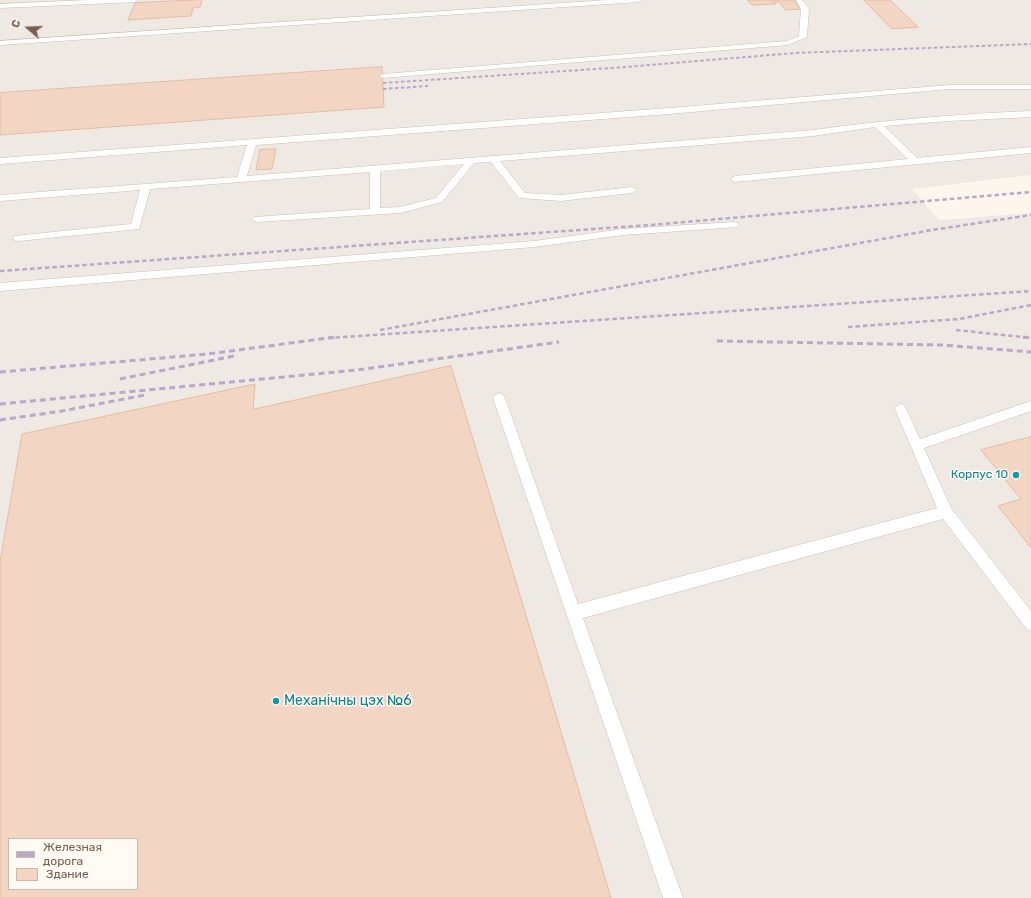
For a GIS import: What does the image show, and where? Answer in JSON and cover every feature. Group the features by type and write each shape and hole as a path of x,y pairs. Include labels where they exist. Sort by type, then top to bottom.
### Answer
{"lane":[{"path":"0,6 135,0"},
{"path":"0,43 638,0"},
{"path":"383,76 788,43 803,37 805,9 799,0"},
{"path":"0,161 669,111 950,87 1031,88"},
{"path":"0,198 813,133 876,124 967,116 1031,114"},
{"path":"876,124 914,160"},
{"path":"241,179 252,142"},
{"path":"734,179 914,160 1031,150"},
{"path":"493,159 522,196 561,198 632,190"},
{"path":"257,219 400,210 439,200 471,161"},
{"path":"375,169 375,212"},
{"path":"18,238 135,227 146,186"},
{"path":"0,287 534,244 624,232 734,225"},
{"path":"499,398 673,898"},
{"path":"917,445 1031,406"},
{"path":"901,409 946,512 1031,623"},
{"path":"574,613 946,512"}],"shaded area":[{"path":"0,0 1031,0 1031,175 912,189 939,220 1031,213 1031,898 0,898"}],"building":[{"path":"202,0 200,7 193,8 191,16 128,20 135,3"},
{"path":"748,0 772,0 776,4 752,5"},
{"path":"772,0 794,0 800,9 786,10 779,2 774,2"},
{"path":"864,0 890,0 918,27 892,29"},
{"path":"382,67 384,107 0,135 0,93"},
{"path":"276,149 272,169 256,170 260,150"},
{"name":"Механічны цэх №6","path":"451,366 611,898 0,898 0,562 22,434 255,384 253,409"},
{"name":"Корпус 10","path":"1031,437 1031,548 998,506 1021,499 981,450"}],"railway":[{"path":"383,83 626,67 795,53 1031,44"},
{"path":"383,89 428,86"},
{"path":"0,271 650,225 1031,192"},
{"path":"380,330 932,230 1031,215"},
{"path":"329,338 1031,291"},
{"path":"848,327 959,319 1031,305"},
{"path":"956,330 1031,338 1023,337"},
{"path":"329,338 336,337"},
{"path":"0,372 208,354 329,338"},
{"path":"717,341 942,345 1031,352"},
{"path":"0,404 357,370 559,342"},
{"path":"120,379 234,356"},
{"path":"0,420 62,411 145,395"}],"place":[{"name":"Корпус 10","path":"1016,475"},
{"name":"Механічны цэх №6","path":"276,701"}]}
